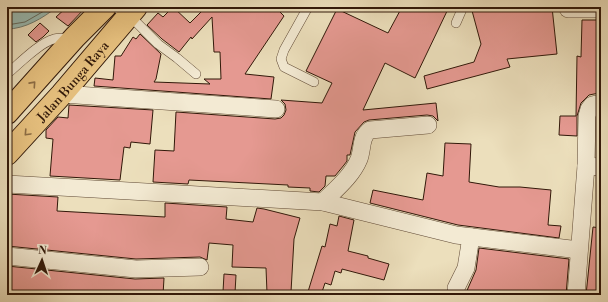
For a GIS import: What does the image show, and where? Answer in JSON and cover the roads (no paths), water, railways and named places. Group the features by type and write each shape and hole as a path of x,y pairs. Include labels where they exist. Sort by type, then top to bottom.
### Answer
{"main road":[{"name":"Jalan Bunga Raya","path":"7,113 75,37 105,7"},
{"name":"Jalan Bunga Raya","path":"7,154 62,94 127,10"}],"street":[{"path":"568,9 601,9"},
{"path":"62,94 276,109"},
{"path":"576,295 580,250 594,166 587,116 592,105 601,103"},
{"path":"323,202 348,177 360,158 363,138 370,130 428,126"},
{"path":"7,184 323,202 471,237 580,250"},
{"path":"456,288 466,268 471,237"},
{"path":"7,256 136,269 200,267"}],"lane":[{"path":"308,7 284,50 281,59 284,66 314,82"},
{"path":"456,23 463,7"},
{"path":"127,10 158,44 196,74"},
{"path":"7,74 29,55 53,39 75,37"}],"water":[{"path":"7,7 57,7 34,22 14,29 7,29"}]}
